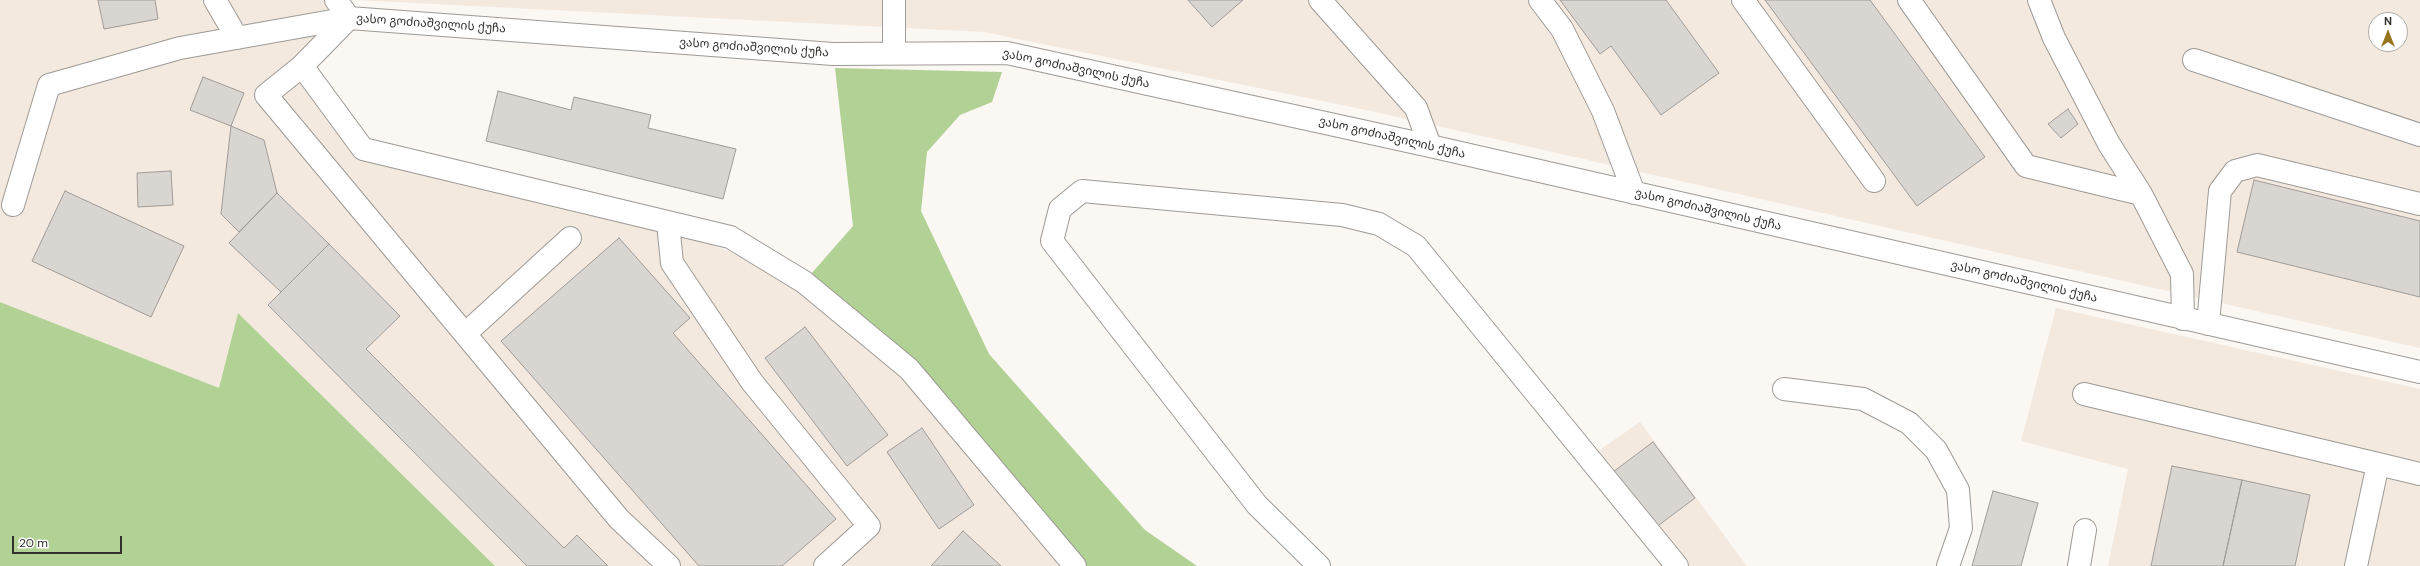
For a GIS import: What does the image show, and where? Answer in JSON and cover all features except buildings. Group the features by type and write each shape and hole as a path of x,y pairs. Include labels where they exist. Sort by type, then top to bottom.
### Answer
{"street":[{"path":"215,0 237,38"},
{"path":"336,0 349,18 302,66 266,95 619,519 669,566"},
{"path":"894,0 894,52"},
{"path":"1320,0 1416,108 1430,146"},
{"path":"1540,0 1562,29 1603,111 1634,193"},
{"path":"1743,0 1874,181"},
{"path":"1909,0 2026,166 2141,194"},
{"path":"2039,0 2054,38 2109,144 2141,194 2182,274 2183,319"},
{"name":"ვასო გოძიაშვილის ქუჩა","path":"13,205 49,85 180,48 349,18 833,54 894,52 1007,53 1430,146 2420,372"},
{"path":"2194,60 2420,135"},
{"path":"302,66 363,149 730,237 804,282 910,369 1075,566"},
{"path":"2208,324 2220,191 2235,171 2257,165 2420,204"},
{"path":"1319,566 1257,505 1052,241 1060,209 1082,191 1342,215 1378,224 1416,246 1677,566"},
{"path":"668,223 672,263 752,382 869,526 825,566"},
{"path":"465,334 570,238"},
{"path":"1784,389 1863,399 1909,423 1936,450 1958,490 1961,528 1948,566"},
{"path":"2084,394 2420,474"},
{"path":"2356,566 2378,464"},
{"path":"2079,566 2085,530"}],"shaded area":[{"path":"0,0 336,0 302,66 363,149 672,228 804,282 909,369 1075,566 495,566 238,313 219,388 0,302"},
{"path":"356,0 2420,0 2420,348 1371,111 984,32"},
{"path":"2056,308 2420,389 2420,566 2108,566 2128,469 2021,441"},
{"path":"1640,422 1747,566 1658,566 1669,557 1588,458"}],"green space":[{"path":"835,68 1002,72 992,102 960,115 927,152 921,211 989,354 1145,530 1197,566 1075,566 909,369 804,282 853,226"},
{"path":"0,302 219,388 238,313 495,566 0,566"}]}
